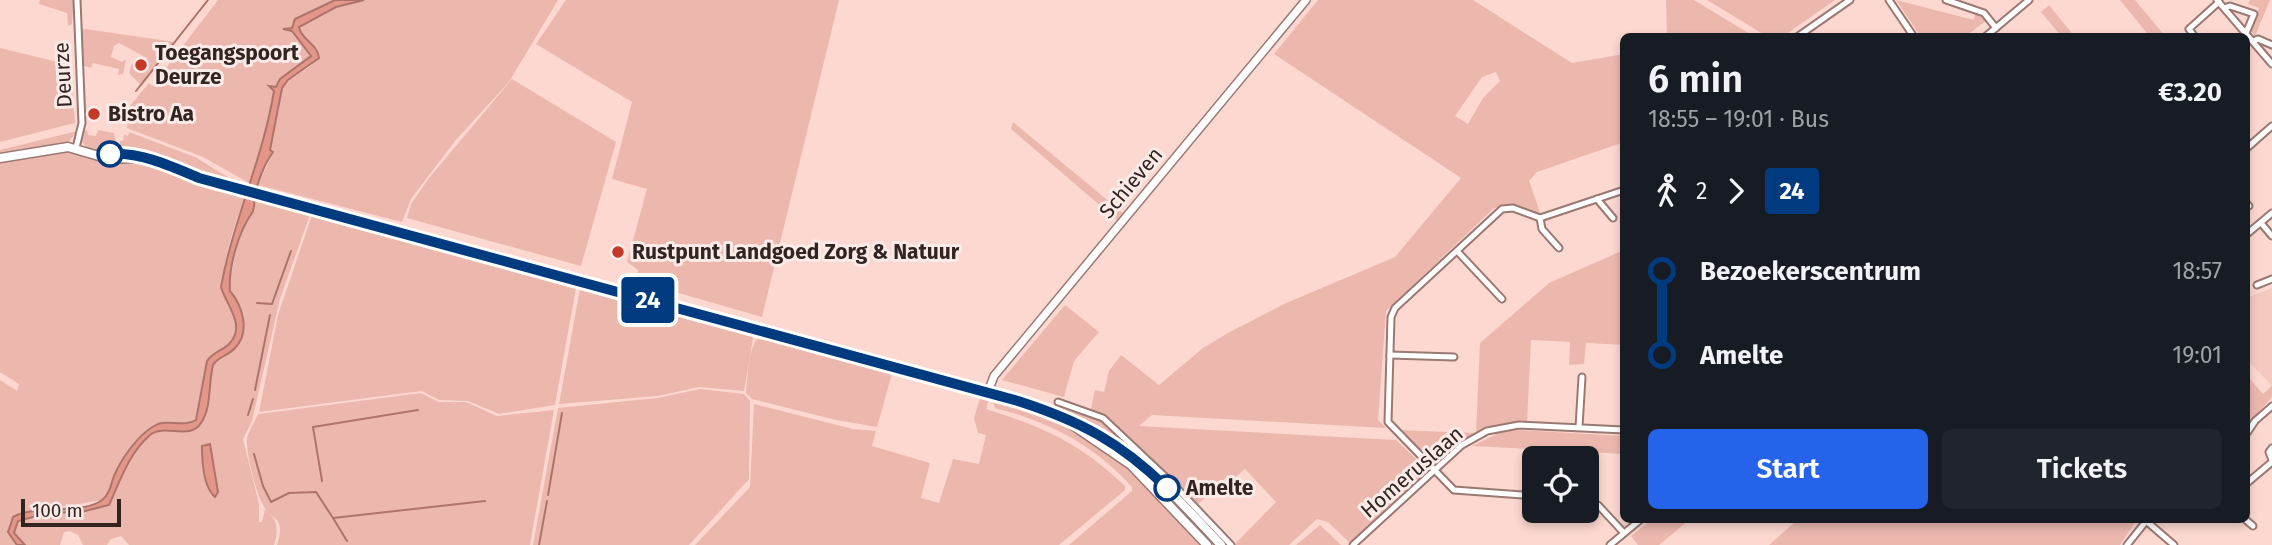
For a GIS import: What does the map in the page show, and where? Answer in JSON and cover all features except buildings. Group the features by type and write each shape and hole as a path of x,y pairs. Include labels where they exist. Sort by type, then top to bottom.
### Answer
{"main road":[{"path":"0,158 76,148 97,155 119,153 142,158 239,189 1051,411 1133,456 1221,545"},
{"path":"1083,428 1131,465 1207,545"}],"street":[{"name":"Deurze","path":"76,148 82,123 77,0"},
{"name":"Schieven","path":"988,392 995,376 1306,0"},
{"path":"1803,33 1850,0"},
{"path":"1889,0 1911,33"},
{"path":"1946,0 1966,3 1984,13 1996,28"},
{"path":"1990,33 2029,0"},
{"path":"2192,33 2189,29 2218,1 2224,8 2246,33 2254,14 2230,6 2224,8"},
{"path":"2250,38 2272,64"},
{"path":"2253,41 2258,39 2272,45"},
{"path":"2250,145 2272,127"},
{"path":"1522,495 1458,491 1449,487 1388,422 1391,317 1395,308 1502,209 1513,208 1540,218 1620,191"},
{"path":"1597,199 1613,218"},
{"path":"2250,231 2272,213"},
{"path":"1540,218 1542,229 1559,248"},
{"path":"2260,222 2272,236"},
{"path":"1457,251 1502,299"},
{"path":"2258,285 2272,279"},
{"path":"1390,355 1454,357"},
{"path":"1579,427 1582,377"},
{"path":"1058,402 1103,418 1231,545"},
{"path":"2250,428 2272,406"},
{"path":"1083,428 1089,411"},
{"name":"Homeruslaan","path":"1356,544 1462,445 1496,428 1519,425 1620,430"},
{"path":"2250,480 2272,461 2269,452 2272,448"},
{"path":"1599,506 1624,533"},
{"path":"1611,545 1636,523"},
{"path":"2127,545 2144,523"},
{"path":"2149,523 2174,545"},
{"path":"2250,523 2253,526"}],"shaded area":[{"path":"40,0 74,0 72,24 68,26 67,13 39,4"},
{"path":"218,0 335,0 295,19 292,28 283,29 292,31 311,56 280,79 276,87 269,86 274,91 264,139 249,183 203,157 127,128 129,107 149,83 152,86"},
{"path":"335,0 364,0 336,7 299,27 316,49 319,58 288,80 282,88 270,150 273,152 259,179 254,209 239,239 231,271 230,291 241,311 243,334 235,348 213,365 208,403 201,423 190,431 163,431 150,435 131,459 109,505 81,512 48,513 18,521 14,533 25,545 17,545 8,532 13,517 34,511 94,505 107,495 117,469 136,441 148,430 159,424 196,420 207,361 229,344 236,330 234,316 221,287 269,116 274,91 269,86 276,87 280,79 311,56 292,31 283,29 292,28 295,19"},
{"path":"364,0 558,0 509,82 455,141 411,199 402,222 258,185 273,152 270,150 283,85 312,65 317,49 299,32 299,27 336,7"},
{"path":"566,0 839,0 762,317 637,281 638,270 627,262 647,189 612,179 632,102 536,44"},
{"path":"1318,0 1473,0 1572,63 1620,55 1620,143 1537,172 1529,181 1541,215 1513,205 1494,208 1386,311 1378,420 1386,428 1152,415 1139,426 1396,440 1426,468 1426,475 1350,543 1328,522 1317,519 1289,545 1234,545 1276,502 1245,469 1231,481 1226,478 1197,505 1128,436 1091,409 1095,390 1104,392 1109,371 1121,355 1159,385 1203,348 1228,333 1284,304 1395,257 1461,178 1274,54","holes":["1496,72 1500,81 1483,98 1468,124 1455,116 1482,77"]},
{"path":"1666,0 1694,0 1748,33 1667,33"},
{"path":"1707,0 1835,0 1788,33 1761,33"},
{"path":"1896,0 1974,20 1975,13 1987,20 1970,33 1918,33"},
{"path":"2120,0 2135,0 2163,33 2147,33"},
{"path":"2250,0 2270,0 2255,36 2250,30 2259,8 2248,4"},
{"path":"2049,5 2072,33 2059,33 2041,12"},
{"path":"78,28 175,42 142,86 129,73 132,64 135,64 133,69 139,72 144,69 147,58 119,43 114,46 111,57 122,62 126,59 123,74 118,75 119,69 93,63 91,68 82,65"},
{"path":"0,48 70,65 75,123 0,142"},
{"path":"512,79 616,142 581,266 407,218 411,204 429,178"},
{"path":"1013,122 1123,213 1117,220 1011,129"},
{"path":"87,130 88,135 96,136 98,130 114,133 118,150 105,152 87,149 82,141 84,131"},
{"path":"77,131 67,144 0,154 0,150"},
{"path":"129,132 195,157 244,187 167,161 120,151 120,141 123,141 124,135 128,136"},
{"path":"69,150 93,160 118,164 145,161 246,196 230,242 223,280 224,296 234,317 236,329 229,344 207,361 195,421 154,426 123,459 111,488 102,500 19,514 10,521 8,532 17,545 0,545 0,380 17,391 19,384 0,372 0,160"},
{"path":"255,197 311,212 280,299 252,421 243,439 259,504 259,522 262,522 265,509 273,517 277,534 274,545 129,545 121,536 111,539 107,545 83,545 78,535 70,531 64,532 60,545 25,545 14,533 18,521 47,513 81,512 109,505 142,442 150,435 163,430 189,430 197,426 203,418 207,409 213,365 235,349 242,338 241,311 229,286 245,222 252,213","holes":["210,444 214,474 212,496 203,472 203,445"]},
{"path":"316,202 400,225 399,228 315,206"},
{"path":"313,212 341,223 374,229 573,283 576,288 555,405 499,414 468,401 439,400 422,391 259,412 278,315"},
{"path":"1620,252 1620,345 1586,343 1584,364 1569,365 1570,342 1531,340 1527,422 1499,425 1477,433 1434,465 1396,430 1476,433 1480,343 1549,283"},
{"path":"584,286 752,332 744,391 699,387 658,396 559,404 580,289"},
{"path":"2272,288 2272,386 2250,363 2250,297"},
{"path":"1065,305 1099,332 1074,361 1064,397 1002,380"},
{"path":"761,334 893,370 877,427 836,420 752,399 746,393 749,361 753,345"},
{"path":"2250,379 2263,394 2272,386 2272,397 2250,422"},
{"path":"700,389 744,394 750,401 749,479 689,545 533,545 558,408 657,398"},
{"path":"421,393 439,402 466,402 497,416 554,410 530,545 277,545 279,523 260,498 248,452 247,438 258,414"},
{"path":"981,395 989,399 986,409 1044,430 1077,448 1108,471 1125,486 1125,490 1059,545 695,545 750,487 754,404 853,429 876,431 872,446 930,463 921,498 939,503 953,459 979,464 986,435 978,433 974,418"},
{"path":"996,398 1059,421 1128,466 1203,545 1069,545 1132,491 1132,487 1102,459 1070,437 1034,420 995,408 993,402"},
{"path":"1034,401 1100,420 1144,461 1092,425"},
{"path":"1520,430 1620,436 1620,454 1599,453 1599,446 1522,446 1522,449 1472,446 1501,432"},
{"path":"210,444 218,492 215,497 208,487 203,467 202,446"},
{"path":"1647,523 1685,523 1659,545 1638,545 1631,536"},
{"path":"1794,523 2135,523 2120,545 1769,545"},
{"path":"1320,525 1341,545 1296,545"}],"waterway":[{"path":"136,91 208,0"},
{"path":"257,303 272,304 291,251"},
{"path":"255,390 270,315"},
{"path":"248,415 253,399"},
{"path":"322,481 313,427 418,410"},
{"path":"548,495 562,413"},
{"path":"254,454 263,486 271,502 289,493 316,492 333,518 485,501"},
{"path":"539,545 547,501"},
{"path":"333,518 347,541"}],"bus line":[{"name":"24","path":"110,154 129,154 164,163 199,178 1051,411 1094,430 1133,456 1167,488"}],"place":[{"name":"Toegangspoort Deurze","path":"141,65"},
{"name":"Bistro Aa","path":"94,114"},
{"name":"Rustpunt Landgoed Zorg & Natuur","path":"618,252"},
{"name":"Amelte","path":"1167,488"}]}
